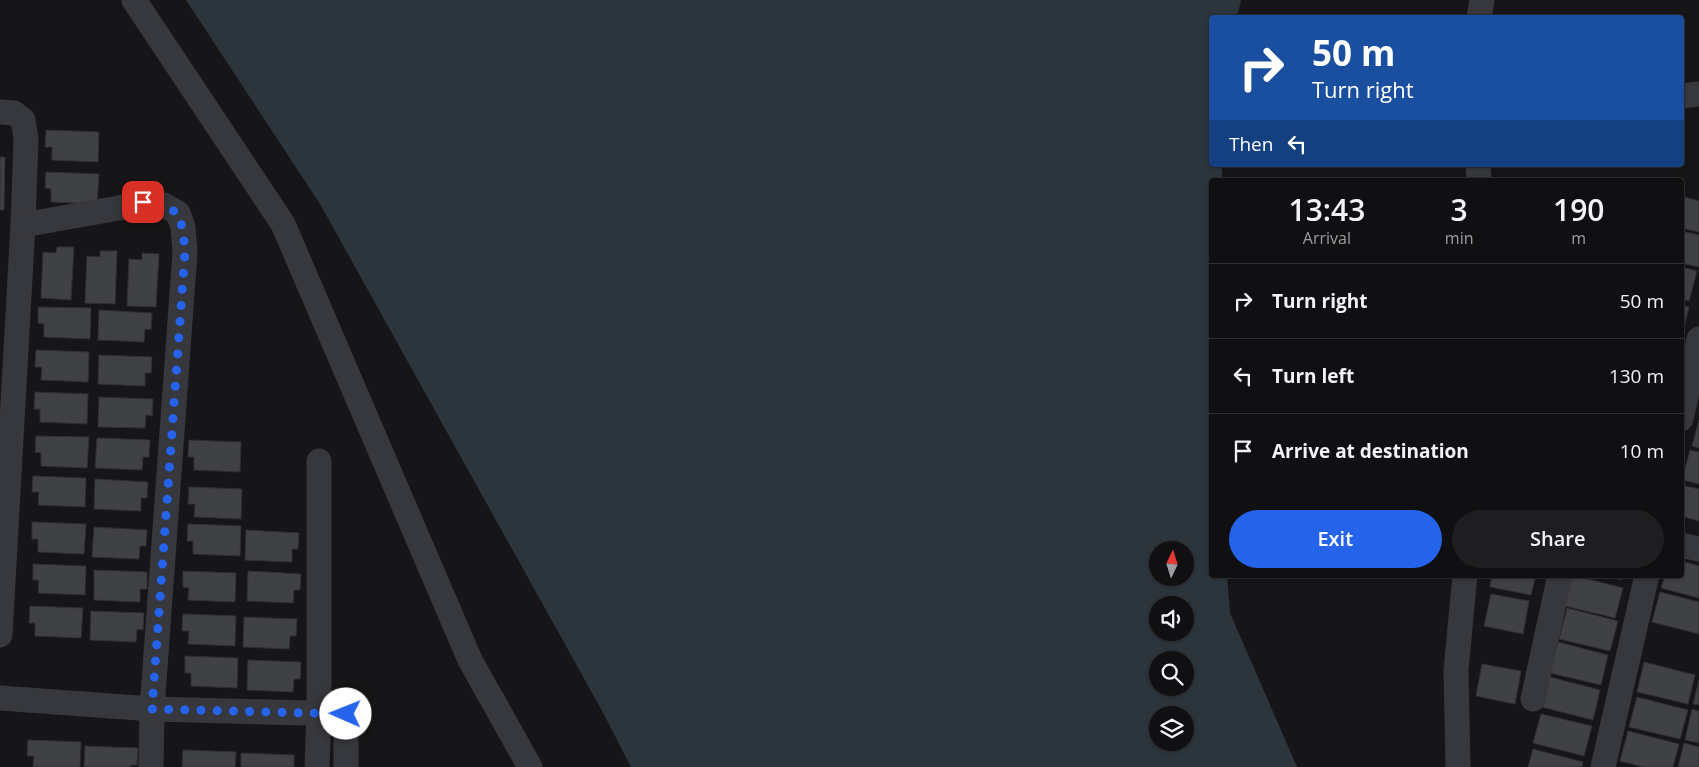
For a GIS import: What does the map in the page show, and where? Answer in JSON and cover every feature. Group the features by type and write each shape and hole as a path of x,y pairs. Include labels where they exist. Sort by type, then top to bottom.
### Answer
{"street":[{"path":"134,0 283,224 470,660 530,767"},
{"path":"1480,15 1482,0"},
{"path":"1684,96 1699,94"},
{"path":"0,112 14,113 23,120 26,138 23,225 0,635"},
{"path":"23,225 143,202 164,205 178,214 183,227 185,252 152,709 151,767"},
{"path":"1684,406 1699,338"},
{"path":"317,767 319,713 319,461"},
{"path":"1684,546 1699,549"},
{"path":"1458,767 1456,670 1465,578"},
{"path":"1533,699 1559,578"},
{"path":"1603,767 1645,578"},
{"path":"0,698 152,709 346,714 346,767"}],"shaded area":[{"path":"186,0 1241,0 1237,15 1209,15 1209,167 1222,167 1222,178 1209,178 1209,578 1227,578 1230,613 1297,767 631,767 601,709 320,204"}],"building":[{"path":"46,130 99,132 98,162 52,160 52,147 45,147"},
{"path":"0,157 5,157 4,210 0,210"},
{"path":"46,172 99,174 97,204 51,202 51,189 45,188"},
{"path":"1684,197 1699,201 1699,232 1684,229"},
{"path":"1684,232 1699,235 1699,267 1684,264"},
{"path":"57,247 74,247 71,300 41,298 43,252 56,253"},
{"path":"100,251 117,251 115,304 85,303 87,256 100,257"},
{"path":"142,253 159,254 156,307 127,306 129,259 142,260"},
{"path":"1684,268 1697,271 1689,301 1684,300"},
{"path":"1684,306 1689,307 1684,328"},
{"path":"38,307 91,308 90,339 44,337 44,324 38,323"},
{"path":"99,310 152,313 151,330 145,329 144,342 98,340"},
{"path":"36,350 89,352 88,382 41,380 42,367 35,367"},
{"path":"99,355 152,357 151,373 145,373 145,386 98,384"},
{"path":"35,392 88,394 87,424 40,422 40,409 34,409"},
{"path":"99,397 153,399 152,416 146,415 145,428 98,427"},
{"path":"1699,420 1699,448 1692,446"},
{"path":"36,436 89,437 87,468 41,466 41,453 35,452"},
{"path":"97,438 150,440 149,457 143,457 142,470 95,468"},
{"path":"189,440 241,442 240,472 194,470 194,457 188,457"},
{"path":"1690,450 1699,452 1699,484 1684,480 1684,472"},
{"path":"33,476 86,478 85,507 38,505 39,492 32,492"},
{"path":"95,479 148,482 147,498 141,498 141,511 94,509"},
{"path":"1684,486 1699,489 1699,521 1684,517"},
{"path":"189,487 242,489 241,519 194,517 195,504 188,504"},
{"path":"32,522 86,524 84,554 38,552 38,539 32,539"},
{"path":"188,524 241,526 240,556 193,554 193,541 187,541"},
{"path":"94,527 147,530 146,546 140,546 139,559 92,557"},
{"path":"246,530 299,533 298,549 292,549 292,562 245,560"},
{"path":"1684,562 1699,566 1699,598 1661,588 1664,578 1684,578"},
{"path":"33,564 86,566 85,595 38,593 39,580 33,580"},
{"path":"94,570 147,572 147,589 140,589 140,602 94,600"},
{"path":"183,571 236,573 235,602 188,600 189,588 183,587"},
{"path":"248,571 301,574 300,590 294,590 293,603 247,601"},
{"path":"1492,578 1535,578 1531,595 1490,587"},
{"path":"1571,578 1584,578 1623,588 1615,618 1565,606"},
{"path":"1660,592 1699,602 1699,634 1652,622"},
{"path":"1491,594 1529,601 1523,634 1484,626"},
{"path":"30,606 83,608 81,638 35,636 35,623 29,623"},
{"path":"1567,608 1618,621 1610,651 1559,639"},
{"path":"91,611 144,613 143,630 137,629 136,642 90,640"},
{"path":"183,614 236,616 235,646 188,644 189,631 182,631"},
{"path":"244,617 297,619 296,636 290,636 289,649 243,647"},
{"path":"1558,642 1608,655 1601,685 1550,673"},
{"path":"185,656 238,658 237,688 191,686 191,673 185,673"},
{"path":"248,660 301,662 300,679 294,679 293,692 247,690"},
{"path":"1644,662 1695,675 1688,704 1637,692"},
{"path":"1482,664 1521,671 1515,704 1476,696"},
{"path":"1550,677 1600,690 1593,720 1542,707"},
{"path":"1699,680 1699,705 1693,704"},
{"path":"1637,697 1688,710 1680,739 1629,727"},
{"path":"1692,709 1699,711 1699,743 1685,740"},
{"path":"1541,714 1592,726 1584,756 1533,743"},
{"path":"1628,731 1679,744 1673,767 1643,767 1620,761"},
{"path":"28,740 81,742 80,767 33,767 34,756 27,756"},
{"path":"1684,743 1699,747 1699,767 1678,767"},
{"path":"85,746 138,748 137,765 131,765 131,767 84,767"},
{"path":"1533,749 1583,762 1582,767 1528,767"},
{"path":"183,750 236,752 235,767 182,767"},
{"path":"241,753 294,755 294,767 241,767"}],"route":[{"path":"143,202 164,205 178,214 183,227 185,252 152,709 346,714"}]}
